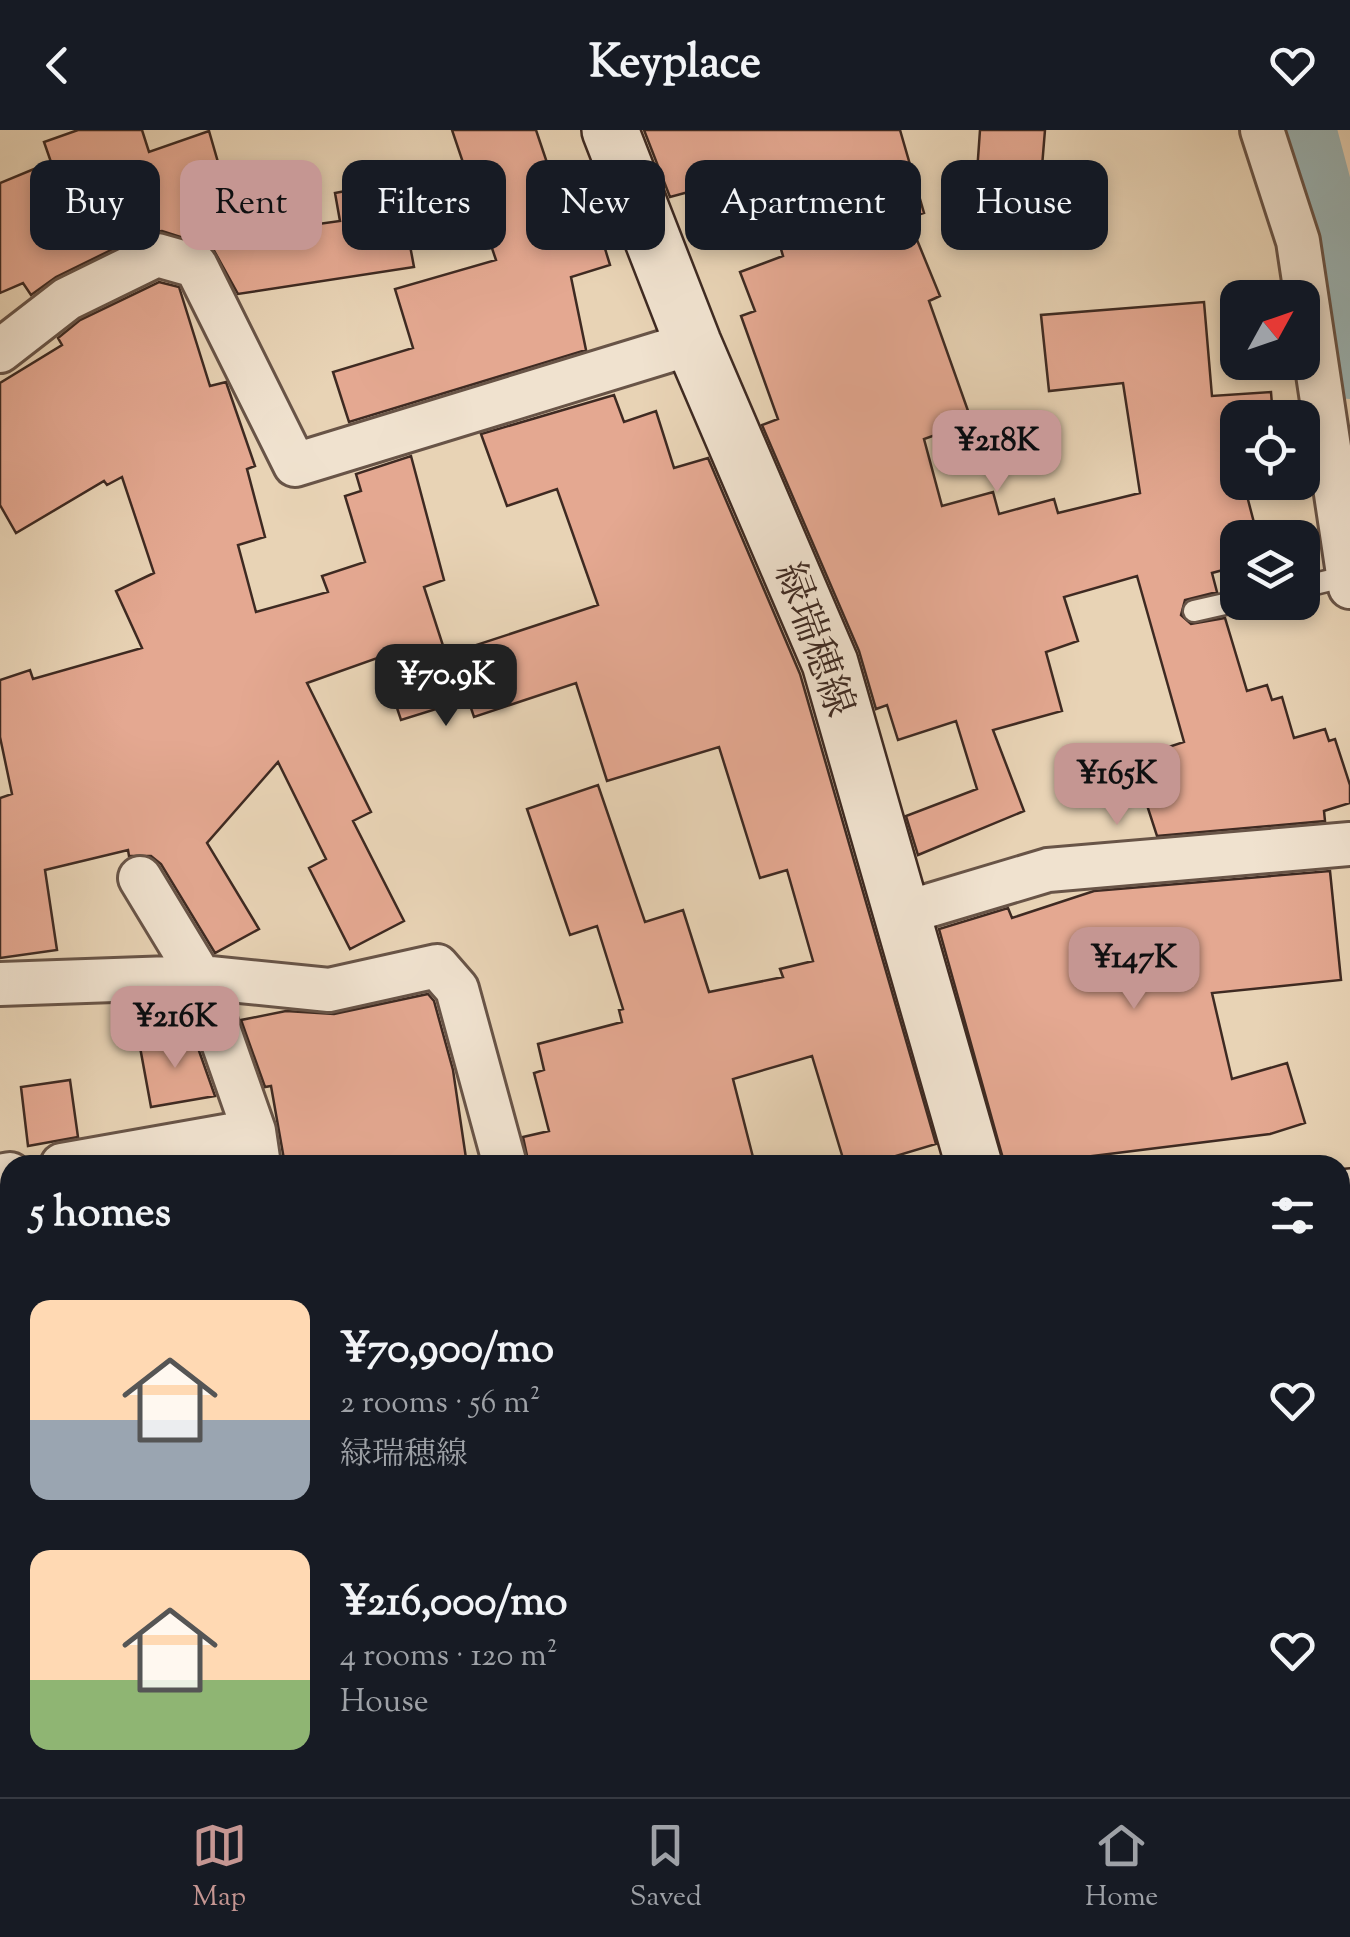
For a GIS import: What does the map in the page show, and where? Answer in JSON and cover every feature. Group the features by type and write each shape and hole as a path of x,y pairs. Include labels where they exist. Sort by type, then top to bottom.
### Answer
{"main road":[{"name":"緑瑞穂線","path":"610,130 693,343 830,663 971,1155"}],"street":[{"path":"1262,130 1298,241 1349,581"},
{"path":"0,351 67,299 157,255 196,266 296,465 693,343"},
{"path":"904,914 1048,870 1350,844"},
{"path":"140,878 200,977 257,1148 177,1155"},
{"path":"0,984 200,977 329,990 437,966 457,989 502,1155"}],"lane":[{"path":"1320,584 1349,581"},
{"path":"1194,611 1220,605"}],"building":[{"path":"78,130 142,130 149,152 209,131 217,160 180,160 180,237 160,231 160,160 50,160 44,142"},
{"path":"452,130 536,130 546,160 526,160 526,250 605,250 610,265 571,277 586,350 349,422 333,372 413,348 395,289 496,260 493,250 506,250 506,160 462,160"},
{"path":"644,130 900,130 909,160 685,160 685,193 670,197 665,184 665,160 656,160"},
{"path":"980,130 1045,130 1043,160 978,160"},
{"path":"30,171 30,250 111,250 56,277 31,295 23,283 0,293 0,183"},
{"path":"342,192 342,250 411,250 414,267 238,294 214,250 322,250 322,223 340,221 335,193"},
{"path":"781,250 921,250 940,296 929,301 972,422 924,439 942,506 993,492 999,514 1054,499 1058,513 1140,493 1123,383 1049,391 1041,315 1204,302 1212,396 1271,392 1272,400 1220,400 1220,500 1248,500 1253,520 1220,520 1220,571 1212,573 1217,592 1185,600 1181,615 1191,624 1226,620 1247,691 1267,685 1272,700 1282,697 1294,738 1325,729 1329,741 1335,739 1350,785 1350,803 1324,811 1325,821 1157,836 1132,759 1184,742 1137,576 1064,597 1078,641 1046,652 1062,711 993,730 1024,811 918,855 906,816 977,789 956,721 898,740 887,705 876,709 859,651 762,425 778,419 741,316 755,311 740,272 783,256"},
{"path":"159,282 179,287 210,386 226,382 255,466 247,469 265,537 238,545 256,612 328,592 322,576 365,562 345,496 361,491 356,474 411,456 444,580 424,587 446,655 598,605 557,489 507,506 481,434 614,395 624,422 656,411 674,468 708,458 800,674 936,1144 899,1155 842,1155 812,1056 733,1079 752,1155 527,1155 523,1137 549,1131 534,1073 544,1070 538,1044 622,1022 619,1010 623,1009 597,926 570,935 527,809 598,785 645,922 683,910 709,992 783,977 780,969 813,961 787,870 760,878 719,747 607,781 576,683 474,717 468,699 401,720 380,657 307,683 371,812 353,821 404,921 350,949 309,868 326,859 278,762 207,843 259,929 215,953 161,864 151,856 129,856 128,850 45,870 57,950 0,958 0,798 12,794 0,737 0,680 30,670 33,679 142,648 116,591 154,573 122,477 107,485 104,481 16,533 0,505 0,383 62,345 58,338 80,320"},
{"path":"1330,871 1341,980 1212,993 1232,1079 1287,1063 1305,1123 1270,1134 1101,1155 1002,1155 939,929 1008,908 1012,918 1094,891"},
{"path":"428,994 434,1001 453,1070 466,1155 283,1155 271,1086 265,1087 241,1020 286,1011 334,1014"},
{"path":"192,1031 215,1096 151,1107 140,1047"},
{"path":"70,1080 78,1137 28,1146 21,1087"}],"waterway":[{"path":"1295,130 1331,265 1350,358"}]}
